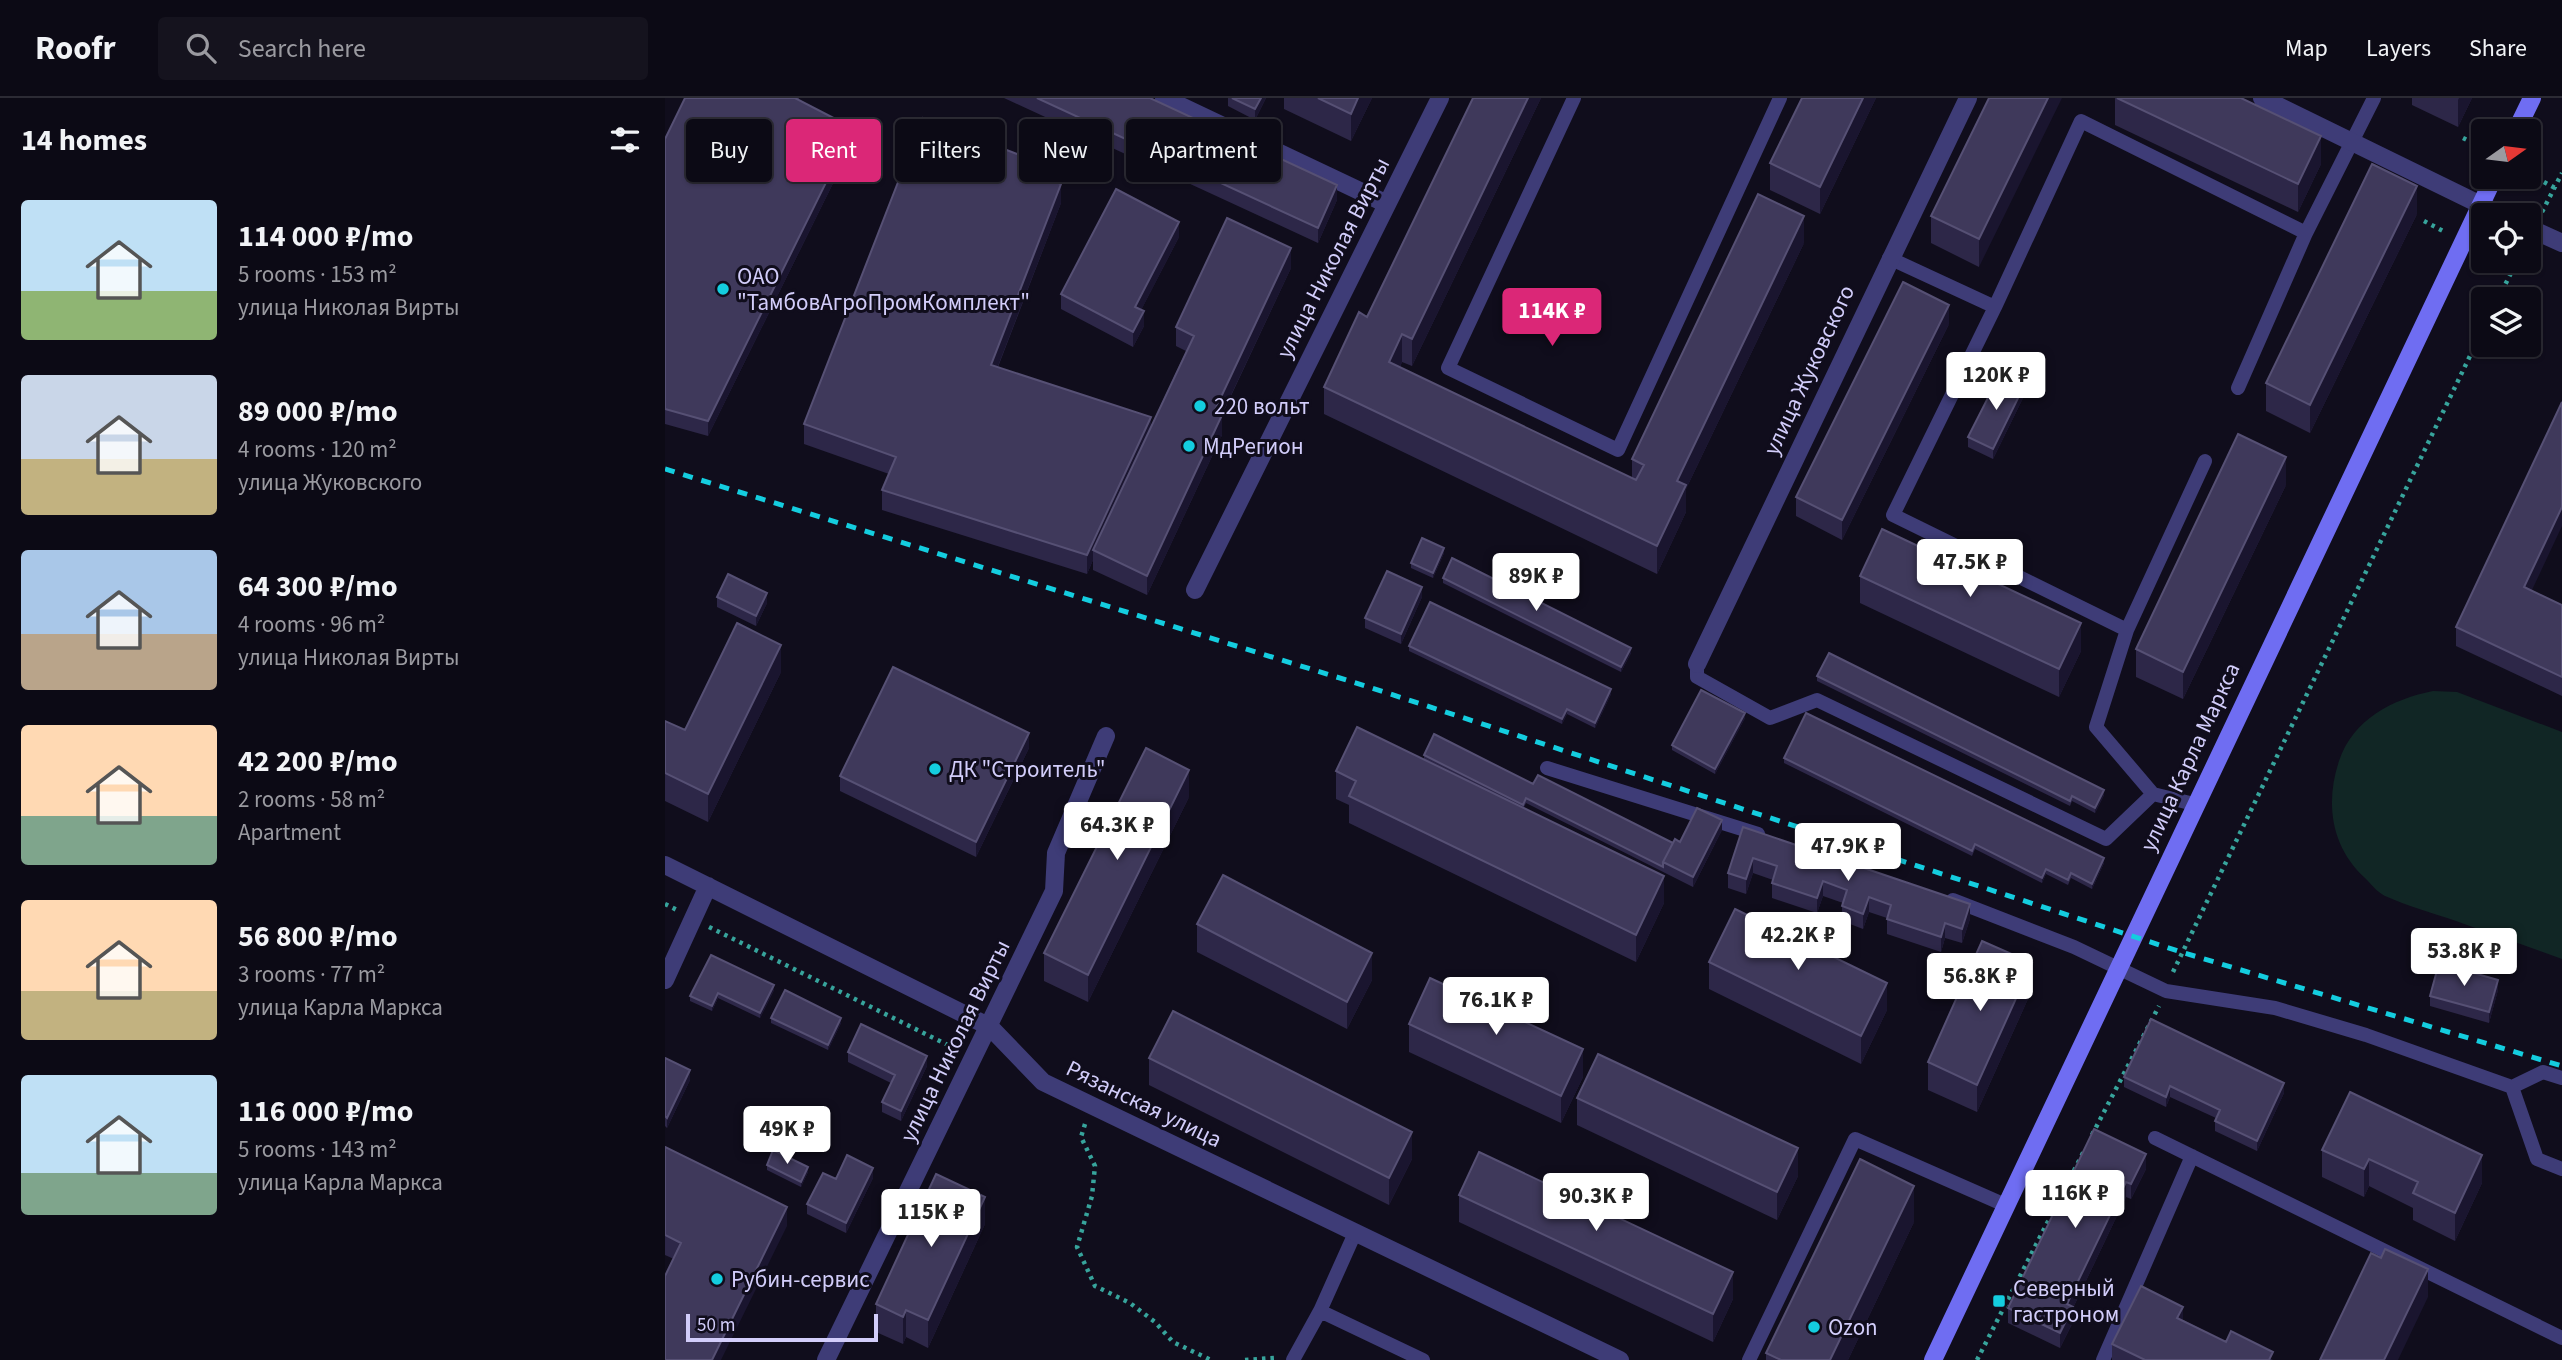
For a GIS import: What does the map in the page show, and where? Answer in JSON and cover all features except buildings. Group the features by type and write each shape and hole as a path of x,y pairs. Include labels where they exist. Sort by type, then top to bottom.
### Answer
{"main road":[{"path":"2522,119 2532,98"},
{"name":"улица Карла Маркса","path":"1933,1360 2194,804 2471,226"}],"street":[{"path":"1164,98 1387,204"},
{"name":"улица Николая Вирты","path":"1195,590 1440,98"},
{"name":"улица Жуковского","path":"1697,664 1889,258 1968,98"},
{"path":"2262,98 2351,144 2477,203"},
{"path":"2541,234 2562,243"},
{"name":"улица Николая Вирты","path":"826,1360 991,1027 1054,891 1056,852 1106,736"},
{"name":"Рязанская улица","path":"665,864 991,1027 1043,1082 1621,1360"},
{"path":"665,980 708,887"}],"lane":[{"path":"1574,98 1448,368 1618,450 1780,98"},
{"path":"2238,388 2306,233 2374,98"},
{"path":"2127,630 1893,515 1995,307 2081,121 2306,233"},
{"path":"1889,258 1995,307"},
{"path":"2194,804 2153,794 2096,727 2127,630 2205,461"},
{"path":"1697,664 1697,677 1770,718 1817,701 2106,839 2153,794"},
{"path":"1547,768 1774,839"},
{"path":"1938,894 1999,916 2166,991 2275,1008 2367,1035 2512,1087 2543,1072 2562,1078"},
{"path":"2512,1087 2537,1158 2562,1169"},
{"path":"2155,1138 2562,1338"},
{"path":"1749,1360 1855,1139 2005,1205"},
{"path":"2103,1360 2192,1156"},
{"path":"1294,1357 1320,1311 1355,1233"},
{"path":"1320,1311 1423,1360"}],"path":[{"path":"2463,138 2471,142"},
{"path":"2541,212 2562,173"},
{"path":"2541,180 2555,188"},
{"path":"1977,1360 2166,991 2181,952 2471,354"},
{"path":"665,904 975,1058"},
{"path":"1091,1105 1081,1137 1095,1166 1092,1196 1077,1247 1085,1267 1095,1286 1130,1303 1173,1342 1211,1360"},
{"path":"1245,1360 1294,1357"}],"green space":[{"path":"2433,691 2457,692 2562,732 2562,959 2385,896 2374,888 2345,853 2334,824 2332,793 2345,746 2354,733 2376,713 2403,699"}],"railway":[{"path":"665,469 1372,688 2181,952 2562,1066"}],"place":[{"name":"ОАО \"ТамбовАгроПромКомплект\"","path":"723,289"},
{"name":"220 вольт","path":"1200,406"},
{"name":"МдРегион","path":"1189,446"},
{"name":"ДК \"Строитель\"","path":"935,769"},
{"name":"Рубин-сервис","path":"717,1279"},
{"name":"Северный гастроном","path":"1999,1301"},
{"name":"Ozon","path":"1814,1327"}]}
